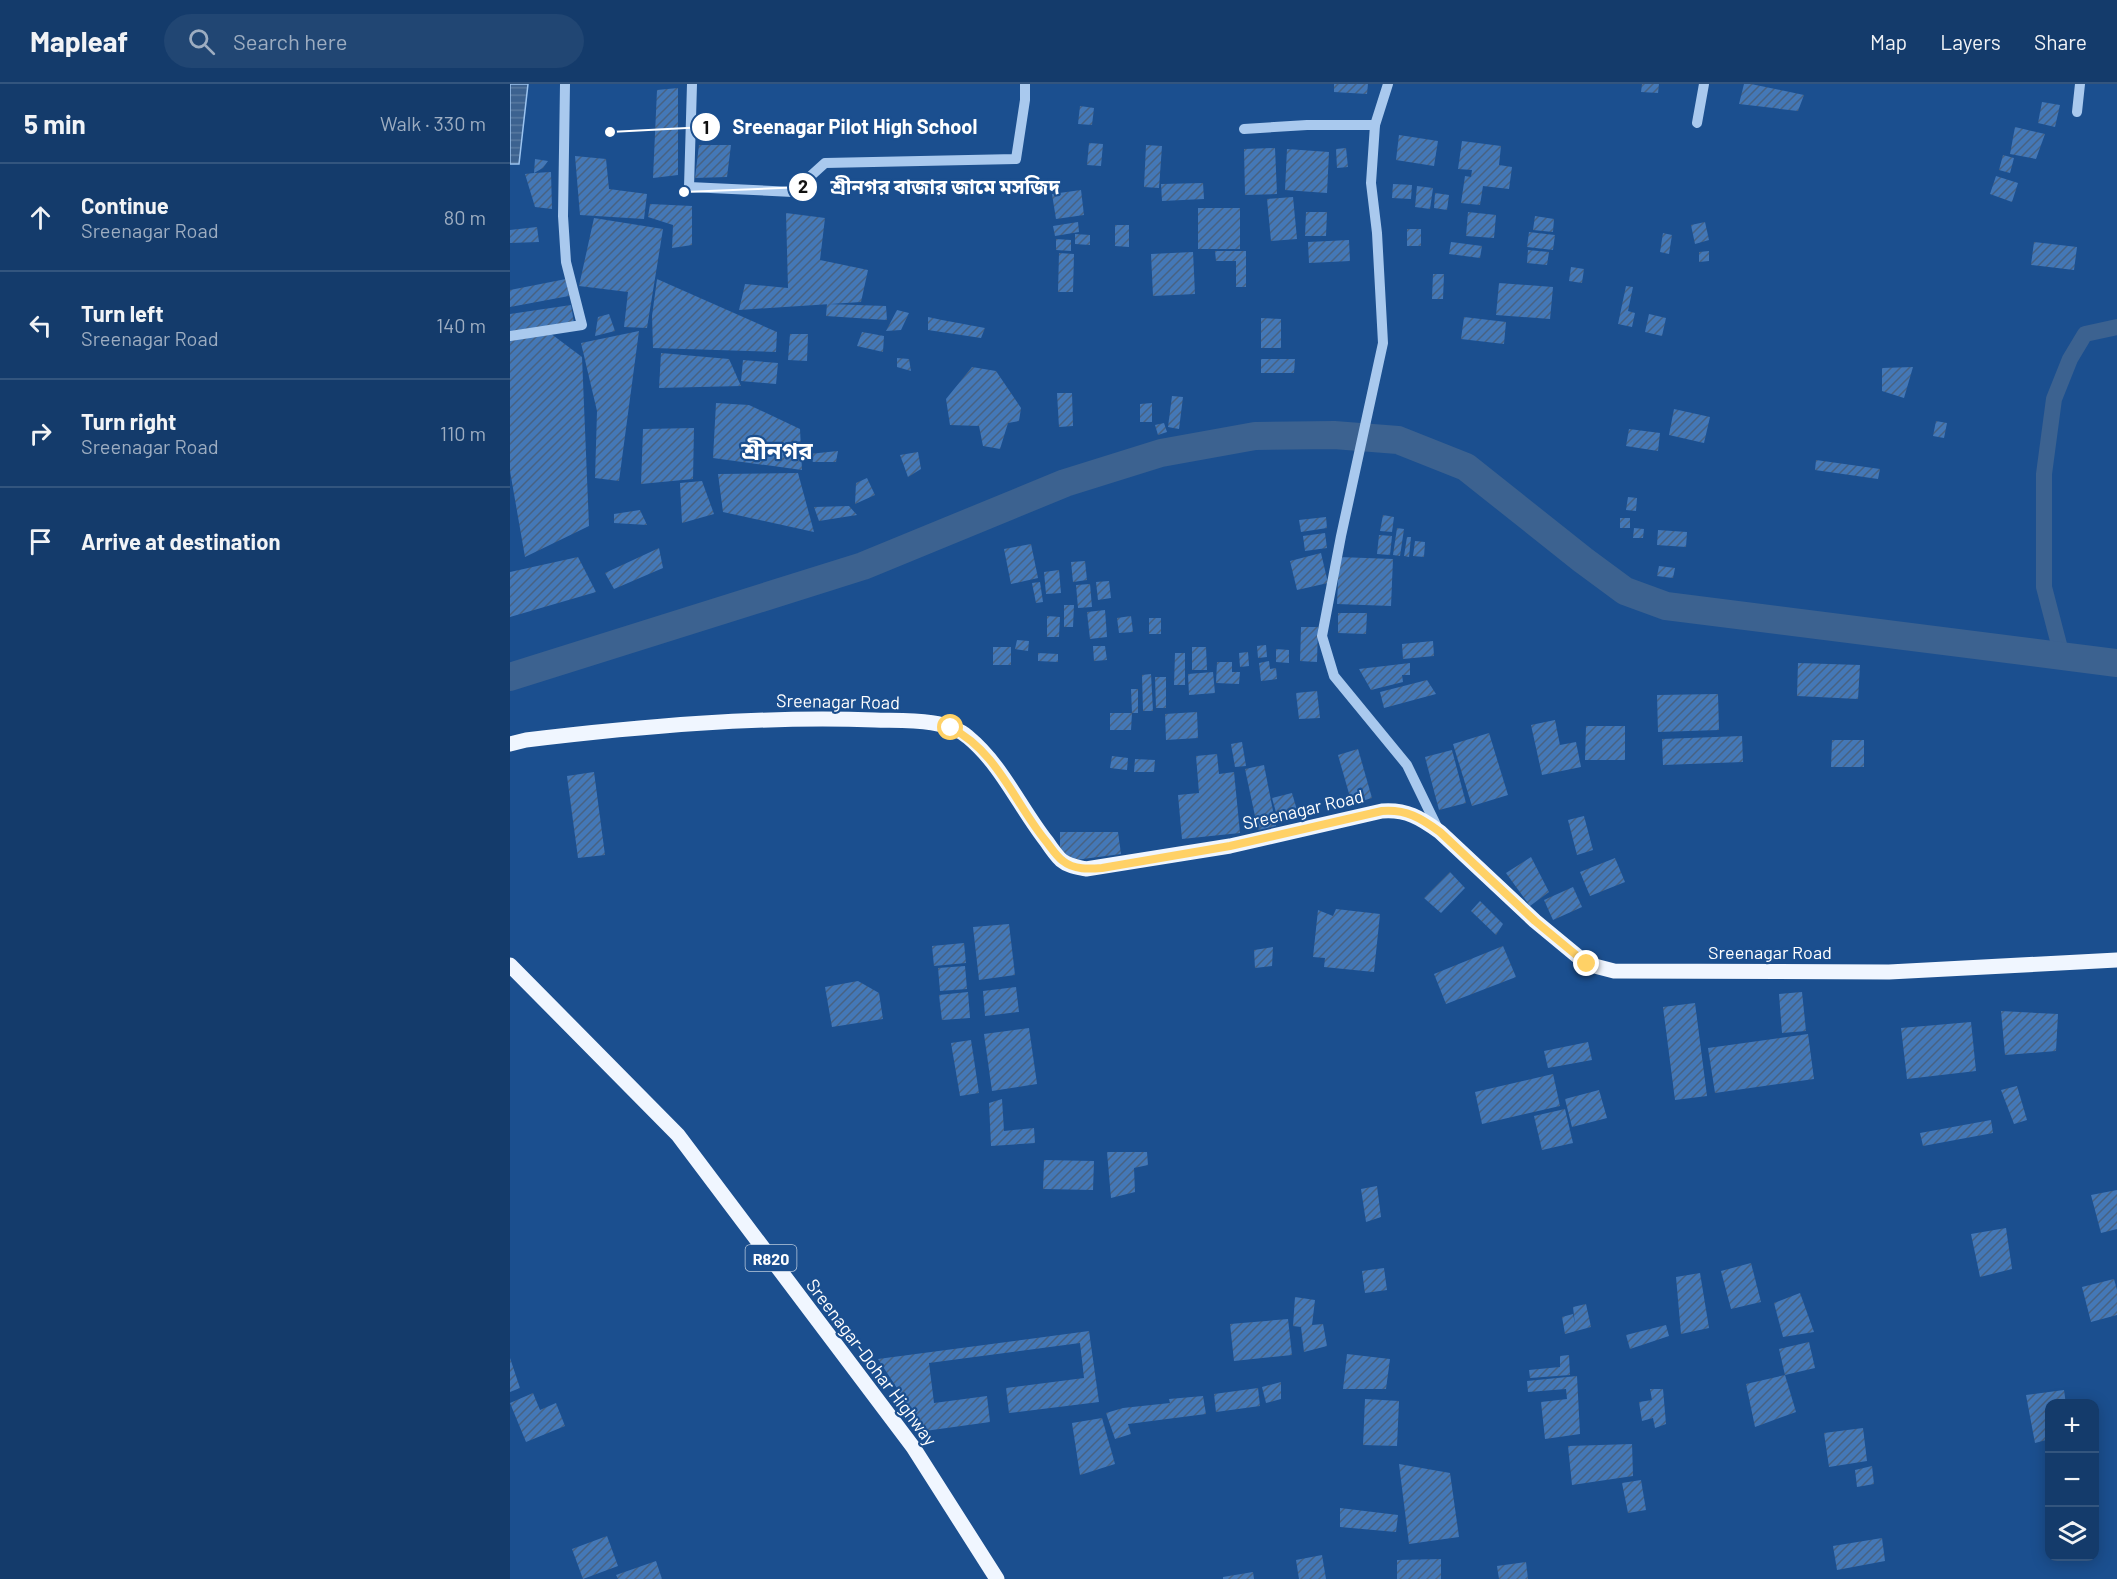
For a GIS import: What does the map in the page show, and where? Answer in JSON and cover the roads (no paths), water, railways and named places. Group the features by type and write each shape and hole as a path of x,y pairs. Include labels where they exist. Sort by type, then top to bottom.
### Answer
{"main road":[{"name":"Sreenagar Road","path":"510,744 633,727 729,721 826,718 930,723 951,728 967,736 993,764 1062,861 1073,867 1086,869 1230,846 1382,811 1396,810 1426,821 1535,921 1587,964 1606,970 1889,972 2117,960"},
{"name":"Sreenagar-Dohar Highway","path":"510,965 678,1135 913,1447 997,1579"}],"street":[{"path":"510,336 582,326 566,262 563,216 565,84"},
{"path":"692,84 689,188 793,192 825,163 1016,159 1025,100 1025,84"},
{"path":"1388,84 1375,125 1371,183 1377,233 1383,343 1322,636 1334,676 1407,765 1440,832"},
{"path":"1697,123 1704,84"},
{"path":"2077,112 2080,84"},
{"path":"1244,129 1307,125 1375,125"}],"water":[{"path":"510,84 528,84 519,164 510,164"}],"waterway":[{"path":"2062,656 2044,587 2044,474 2054,399 2070,359 2085,334 2117,327"},
{"path":"510,677 863,566 1065,483 1161,453 1255,436 1334,435 1398,440 1466,467 1625,591 1666,606 2117,663"}],"place":[{"name":"Sreenagar Pilot High School","path":"610,132"},
{"name":"শ্রীনগর বাজার জামে মসজিদ","path":"684,192"}],"district":[{"name":"শ্রীনগর","path":"777,449"}]}
